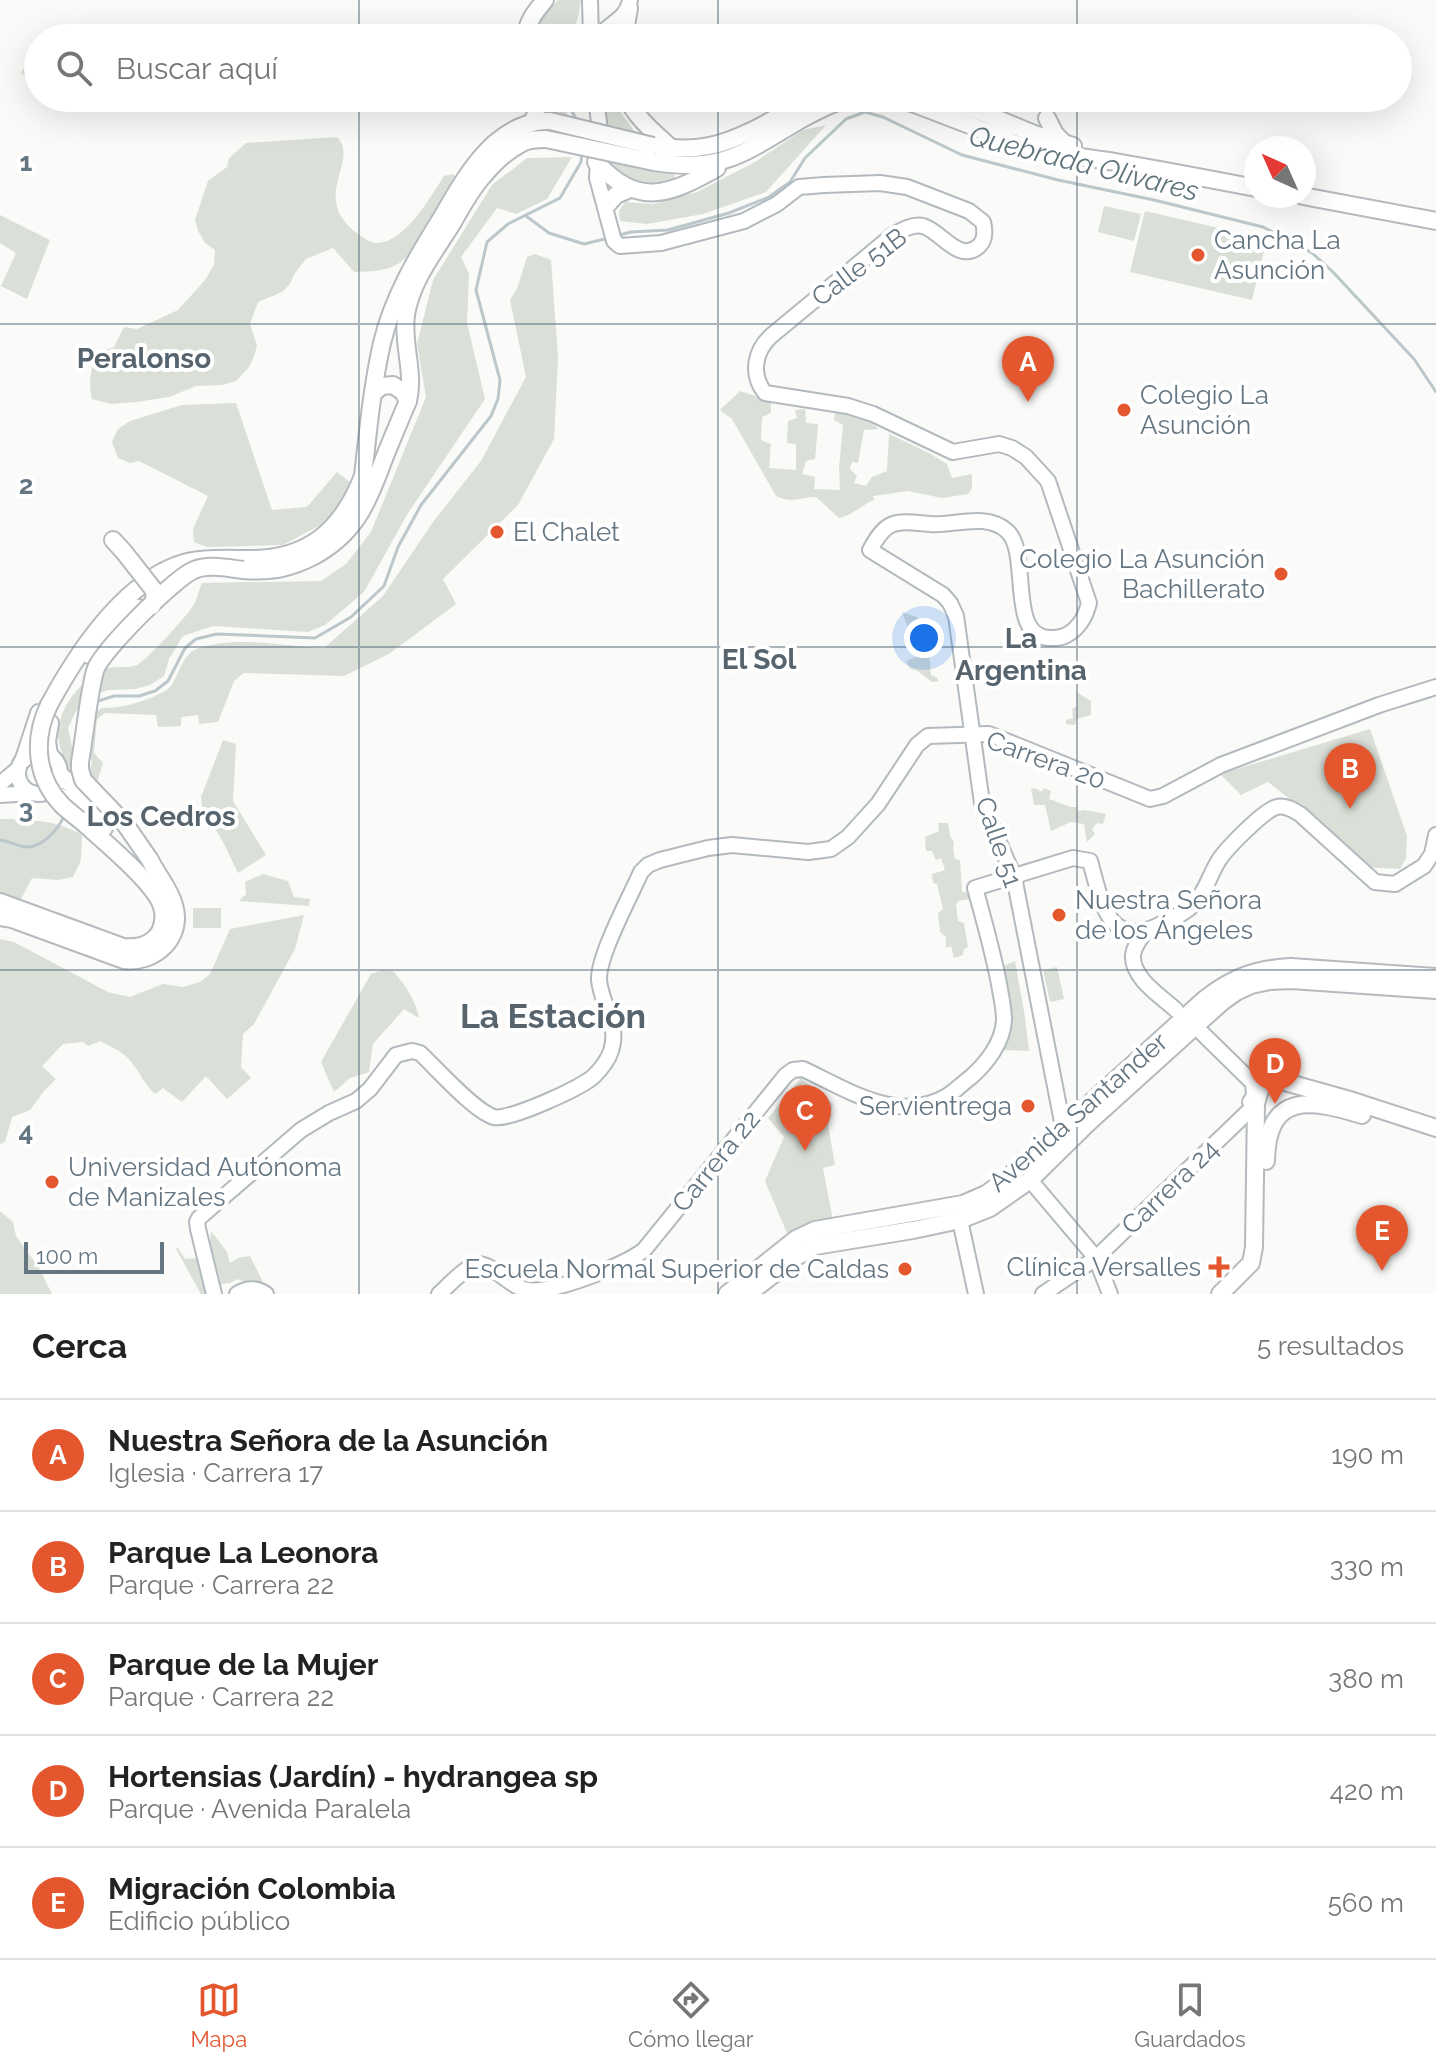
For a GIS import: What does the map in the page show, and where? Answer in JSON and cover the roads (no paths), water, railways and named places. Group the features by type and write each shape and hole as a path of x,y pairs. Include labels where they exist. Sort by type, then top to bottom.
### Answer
{"main road":[{"path":"528,24 545,0"},
{"path":"590,0 591,24"},
{"path":"614,24 622,18 629,4"},
{"path":"626,24 629,4"},
{"path":"532,122 536,112"},
{"path":"598,112 600,131 596,162 600,192 606,206 616,195 630,189"},
{"path":"634,112 673,149"},
{"path":"49,755 47,741 52,716 72,676 93,650 155,592 170,582 191,575 265,572 300,563 324,550 357,520 376,483 408,401 411,376 405,326 412,294 471,191 515,147 524,141 546,139 653,154 730,140 785,112"},
{"path":"596,162 612,178 630,189 642,192 677,189 813,112"},
{"path":"941,112 1023,138 1244,185"},
{"path":"980,112 1023,138 1244,178"},
{"path":"1047,118 1052,130 1068,144"},
{"path":"149,869 86,811 54,788 22,785 18,777 33,728 56,675 70,653 143,584 183,562 293,553 319,541 334,528 346,513 363,476 382,343 402,284 466,178 496,143 510,132 532,122 550,121 653,154 680,166 700,166 736,157"},
{"path":"677,189 685,176 680,166"},
{"name":"Calle 51B","path":"606,206 612,234 620,246 628,247 661,243 744,221 777,204 799,187 824,185 880,183 907,187 969,211 983,222 984,236 979,246 972,250 962,251 932,230 915,226 881,243 764,343 756,362 756,371 765,393 848,406 873,414 953,452 999,444 1026,457 1048,481 1089,603 1080,624 1062,638 1046,639 1034,632"},
{"path":"1316,191 1436,211"},
{"path":"1316,198 1436,221"},
{"path":"373,393 382,386 393,385 403,392 408,401"},
{"name":"Calle 51","path":"1034,632 1023,604 1015,541 1006,530 991,522 941,525 898,522 880,533 870,550 943,595 956,616 982,803 1014,877 1063,1127"},
{"path":"119,546 153,589 152,606"},
{"path":"0,902 123,947 146,945 158,935 163,923 162,906 149,869 125,824 83,780 80,769 95,670 108,650 190,571 211,567 265,572"},
{"path":"0,917 124,960 142,960 153,956 164,947 176,924 175,906 106,813 86,811 59,802 42,772 38,749 44,715 78,655 115,610"},
{"name":"Carrera 20","path":"214,1294 198,1229 199,1218 301,1130 356,1101 370,1089 396,1055 412,1051 420,1053 492,1116 507,1117 592,1078 610,1054 613,1043 613,1023 599,977 602,960 641,872 648,865 708,848 732,845 808,852 831,849 848,837 878,804 921,740 928,736 989,734 1150,799 1163,796 1221,765 1379,705 1436,687"},
{"path":"0,784 39,752 49,755 57,763 54,788"},
{"path":"0,795 54,788"},
{"path":"1137,936 1193,906 1228,848 1269,810 1279,806 1300,814 1375,882 1395,884 1424,866 1432,854 1436,835"},
{"path":"1014,877 1073,858 1090,861 1104,910 1116,926 1137,936"},
{"name":"Carrera 22","path":"439,1294 470,1266 477,1264 486,1266 508,1283 527,1290 548,1290 631,1259 644,1250 793,1070 803,1069 888,1106 912,1107 946,1097 979,1070 999,1041 1004,1025 995,964 975,888 1014,877"},
{"path":"1137,936 1133,958 1136,969 1144,981 1176,1010"},
{"name":"Avenida Santander","path":"727,1294 796,1239 815,1230 963,1204 986,1194 1205,999 1234,980 1269,968 1291,967 1436,977"},
{"name":"Avenida Santander","path":"748,1294 815,1246 960,1220 990,1208 1030,1180 1210,1011 1251,985 1291,980 1436,990"},
{"path":"1202,1033 1253,1083 1254,1096 1238,1121"},
{"path":"1248,1076 1353,1101 1436,1128"},
{"path":"1220,1294 1251,1263 1254,1247 1256,1104 1259,1090 1266,1082 1279,1081 1292,1093 1293,1100 1274,1121 1266,1145 1262,1259 1256,1271 1233,1294"},
{"path":"1288,1108 1309,1103 1357,1113 1436,1138"},
{"name":"Carrera 24","path":"1043,1294 1096,1258 1256,1104"},
{"path":"1060,1150 1063,1127 1088,1123"},
{"path":"1030,1180 1096,1258 1110,1294"},
{"path":"960,1220 976,1294"},
{"path":"237,1294 254,1289 266,1294"}],"waterway":[{"path":"572,112 576,119"},
{"name":"Quebrada Olivares","path":"616,236 668,230 729,213 769,197 790,182 805,158 846,119 865,112 883,117 962,155 1263,227 1312,253 1332,271 1414,359 1436,392"},
{"name":"Quebrada Olivares","path":"95,702 114,696 139,696 155,691 168,681 185,648 196,639 217,634 315,638 351,617 384,586 398,547 421,505 491,416 498,399 500,380 476,290 487,242 508,224 560,198 581,162 582,153"},
{"name":"Quebrada Olivares","path":"526,216 549,233 584,244 609,238"},
{"name":"Quebrada Olivares","path":"0,840 25,847 37,845 54,832 64,816"}],"place":[{"name":"Cancha La Asunción","path":"1198,255"},
{"name":"Nuestra Señora de la Asunción","path":"1028,402"},
{"name":"Colegio La Asunción","path":"1124,410"},
{"name":"El Chalet","path":"497,532"},
{"name":"Colegio La Asunción Bachillerato","path":"1281,574"},
{"name":"Parque La Leonora","path":"1350,809"},
{"name":"Nuestra Señora de los Ángeles","path":"1059,915"},
{"name":"Hortensias (Jardín) - hydrangea sp","path":"1275,1104"},
{"name":"Servientrega","path":"1028,1106"},
{"name":"Parque de la Mujer","path":"805,1151"},
{"name":"Universidad Autónoma de Manizales","path":"52,1182"},
{"name":"Clínica Versalles","path":"1219,1267"},
{"name":"Escuela Normal Superior de Caldas","path":"905,1269"},
{"name":"Migración Colombia","path":"1382,1271"}],"district":[{"name":"Peralonso","path":"144,358"},
{"name":"La Argentina","path":"1021,654"},
{"name":"El Sol","path":"759,659"},
{"name":"Los Cedros","path":"161,816"},
{"name":"La Estación","path":"553,1016"}]}
